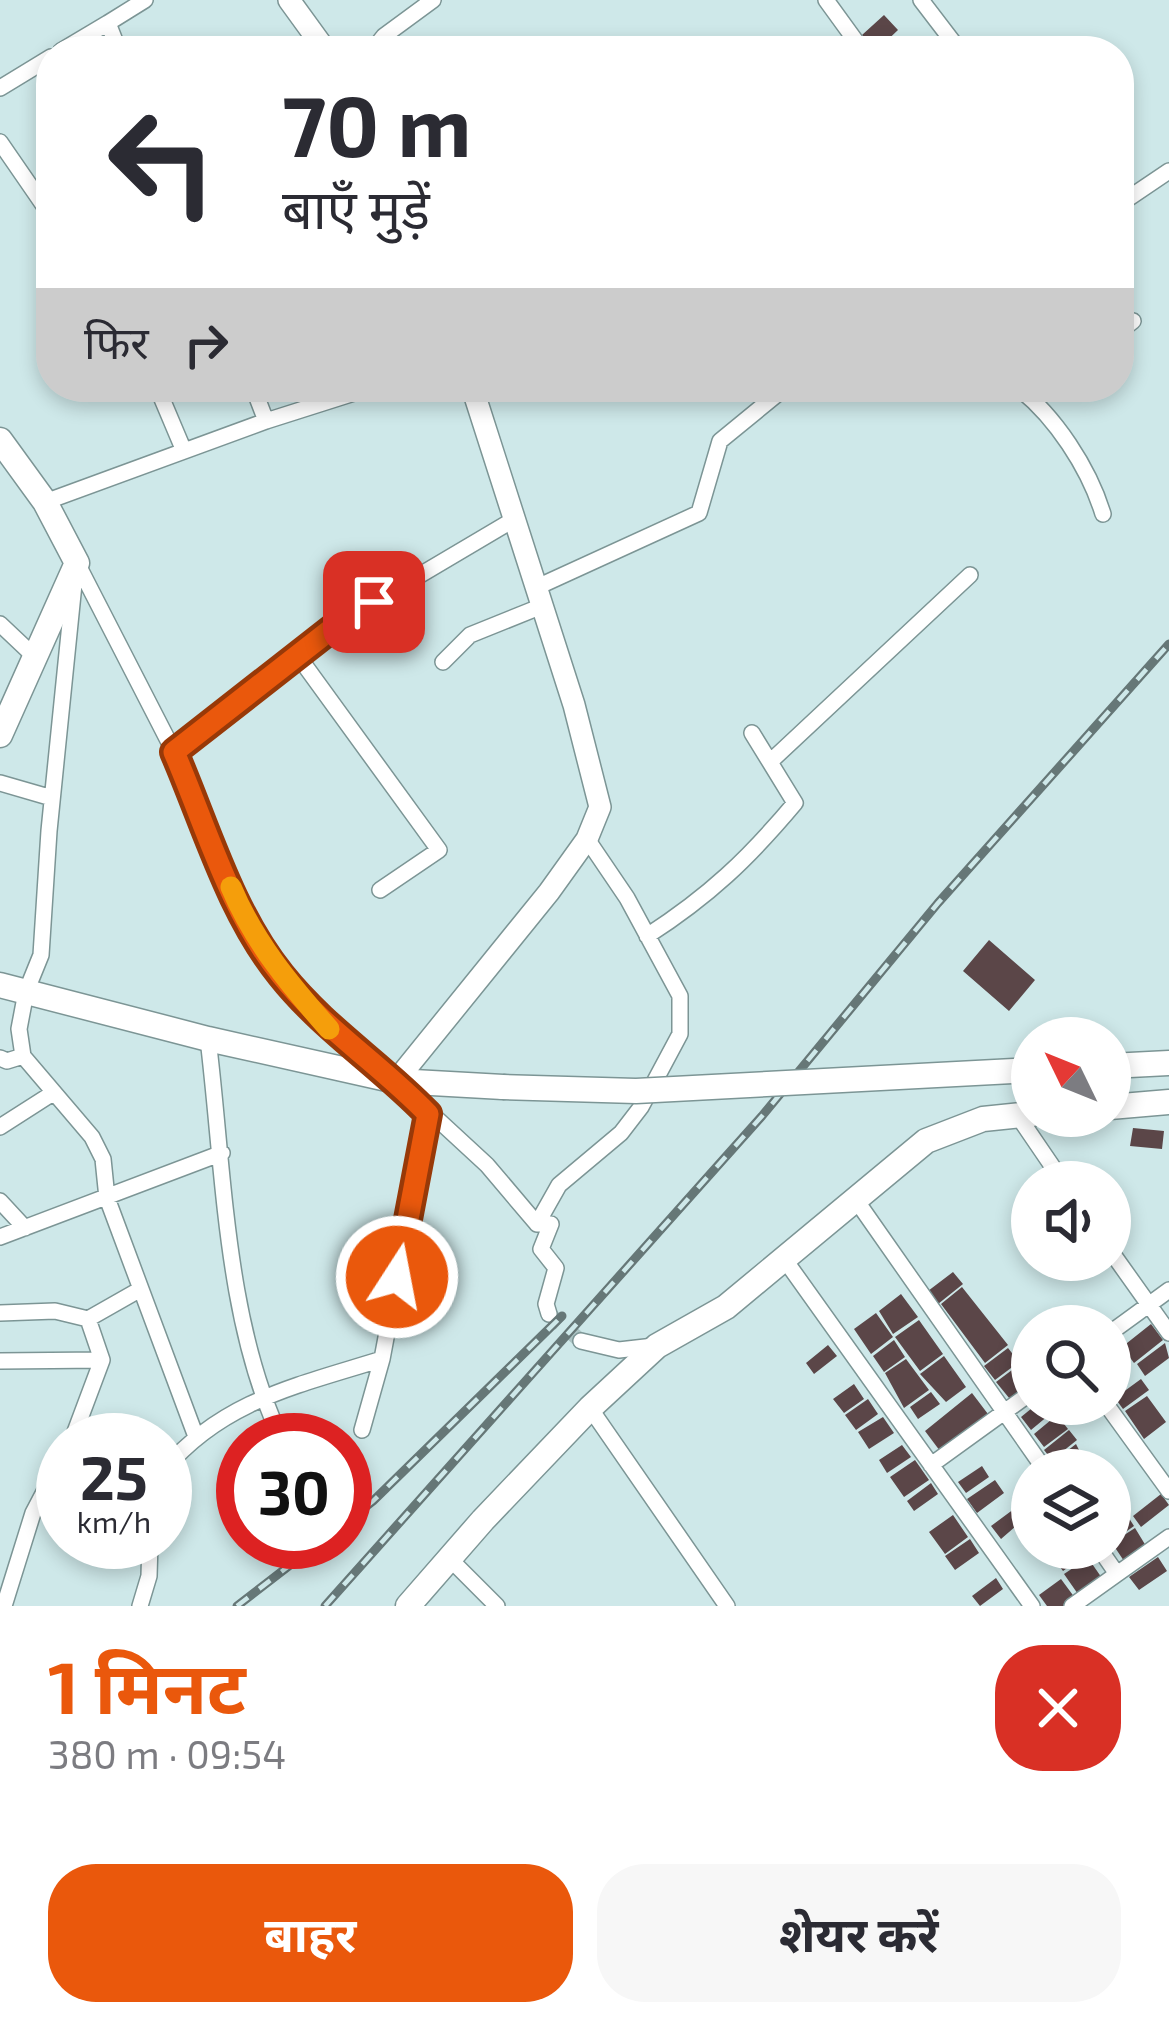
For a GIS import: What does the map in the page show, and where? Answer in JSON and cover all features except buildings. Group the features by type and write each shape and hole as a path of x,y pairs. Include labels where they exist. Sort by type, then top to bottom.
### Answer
{"main road":[{"path":"0,440 45,502 76,563 2,726"},
{"path":"0,985 208,1040 396,1081 636,1091 1011,1071"},
{"path":"1131,1065 1169,1063"},
{"path":"1131,1105 1169,1102"},
{"path":"408,1606 590,1408 657,1346 726,1307 900,1161 947,1130 1011,1116"}],"street":[{"path":"85,36 146,0"},
{"path":"289,0 315,36"},
{"path":"384,36 433,0"},
{"path":"826,0 852,36"},
{"path":"921,0 949,36"},
{"path":"108,22 113,36"},
{"path":"0,88 36,66"},
{"path":"0,142 36,194"},
{"path":"1134,195 1169,171"},
{"path":"163,402 184,451"},
{"path":"259,402 266,421"},
{"path":"45,502 326,402"},
{"path":"396,1081 549,892 587,839 600,807 574,705 477,402"},
{"path":"442,662 470,635 699,513 720,441 768,402"},
{"path":"1035,402 1093,482 1102,514"},
{"path":"174,752 339,623 513,520"},
{"path":"76,563 174,752 241,911 279,973 330,1030 396,1081 487,1165 537,1224 551,1224 542,1249 556,1268 546,1304 549,1314"},
{"path":"76,563 41,955 26,992 19,1029 23,1056 92,1137 103,1159 107,1198 195,1434"},
{"path":"771,761 970,574"},
{"path":"0,624 34,657"},
{"path":"298,656 439,850 380,890"},
{"path":"647,936 701,901 756,849 795,803 752,733"},
{"path":"0,783 52,798"},
{"path":"537,1224 559,1185 621,1133 641,1107 680,1034 680,996 587,839"},
{"path":"208,1040 238,1300 269,1413"},
{"path":"0,1058 23,1056"},
{"path":"0,1127 53,1093"},
{"path":"367,1413 382,1359 428,1114"},
{"path":"0,1237 222,1153"},
{"path":"856,1200 1030,1449"},
{"path":"0,1201 25,1228"},
{"path":"785,1260 1032,1606"},
{"path":"1131,1280 1169,1333"},
{"path":"1131,1318 1169,1289"},
{"path":"0,1313 56,1311 88,1319 139,1290"},
{"path":"82,1413 102,1360 88,1319"},
{"path":"580,1341 619,1350 657,1346"},
{"path":"192,1438 261,1397 382,1359"},
{"path":"0,1360 102,1360"},
{"path":"931,1465 1011,1407"},
{"path":"590,1408 727,1606"},
{"path":"1121,1425 1169,1491"},
{"path":"4,1606 36,1507"},
{"path":"1072,1606 1169,1537"},
{"path":"449,1558 497,1606"},
{"path":"140,1606 149,1569"},
{"path":"1114,1569 1117,1574"}],"tunnel":[{"path":"549,1314 581,1341"}],"railway":[{"path":"325,1606 762,1116 938,903 1169,644"},
{"path":"372,1502 562,1316"},
{"path":"237,1606 285,1569"}],"slow traffic":[{"path":"231,887 279,973 329,1029"}],"route":[{"path":"374,602 339,623 174,752 241,911 279,973 330,1030 396,1081 428,1114 397,1277"}]}
